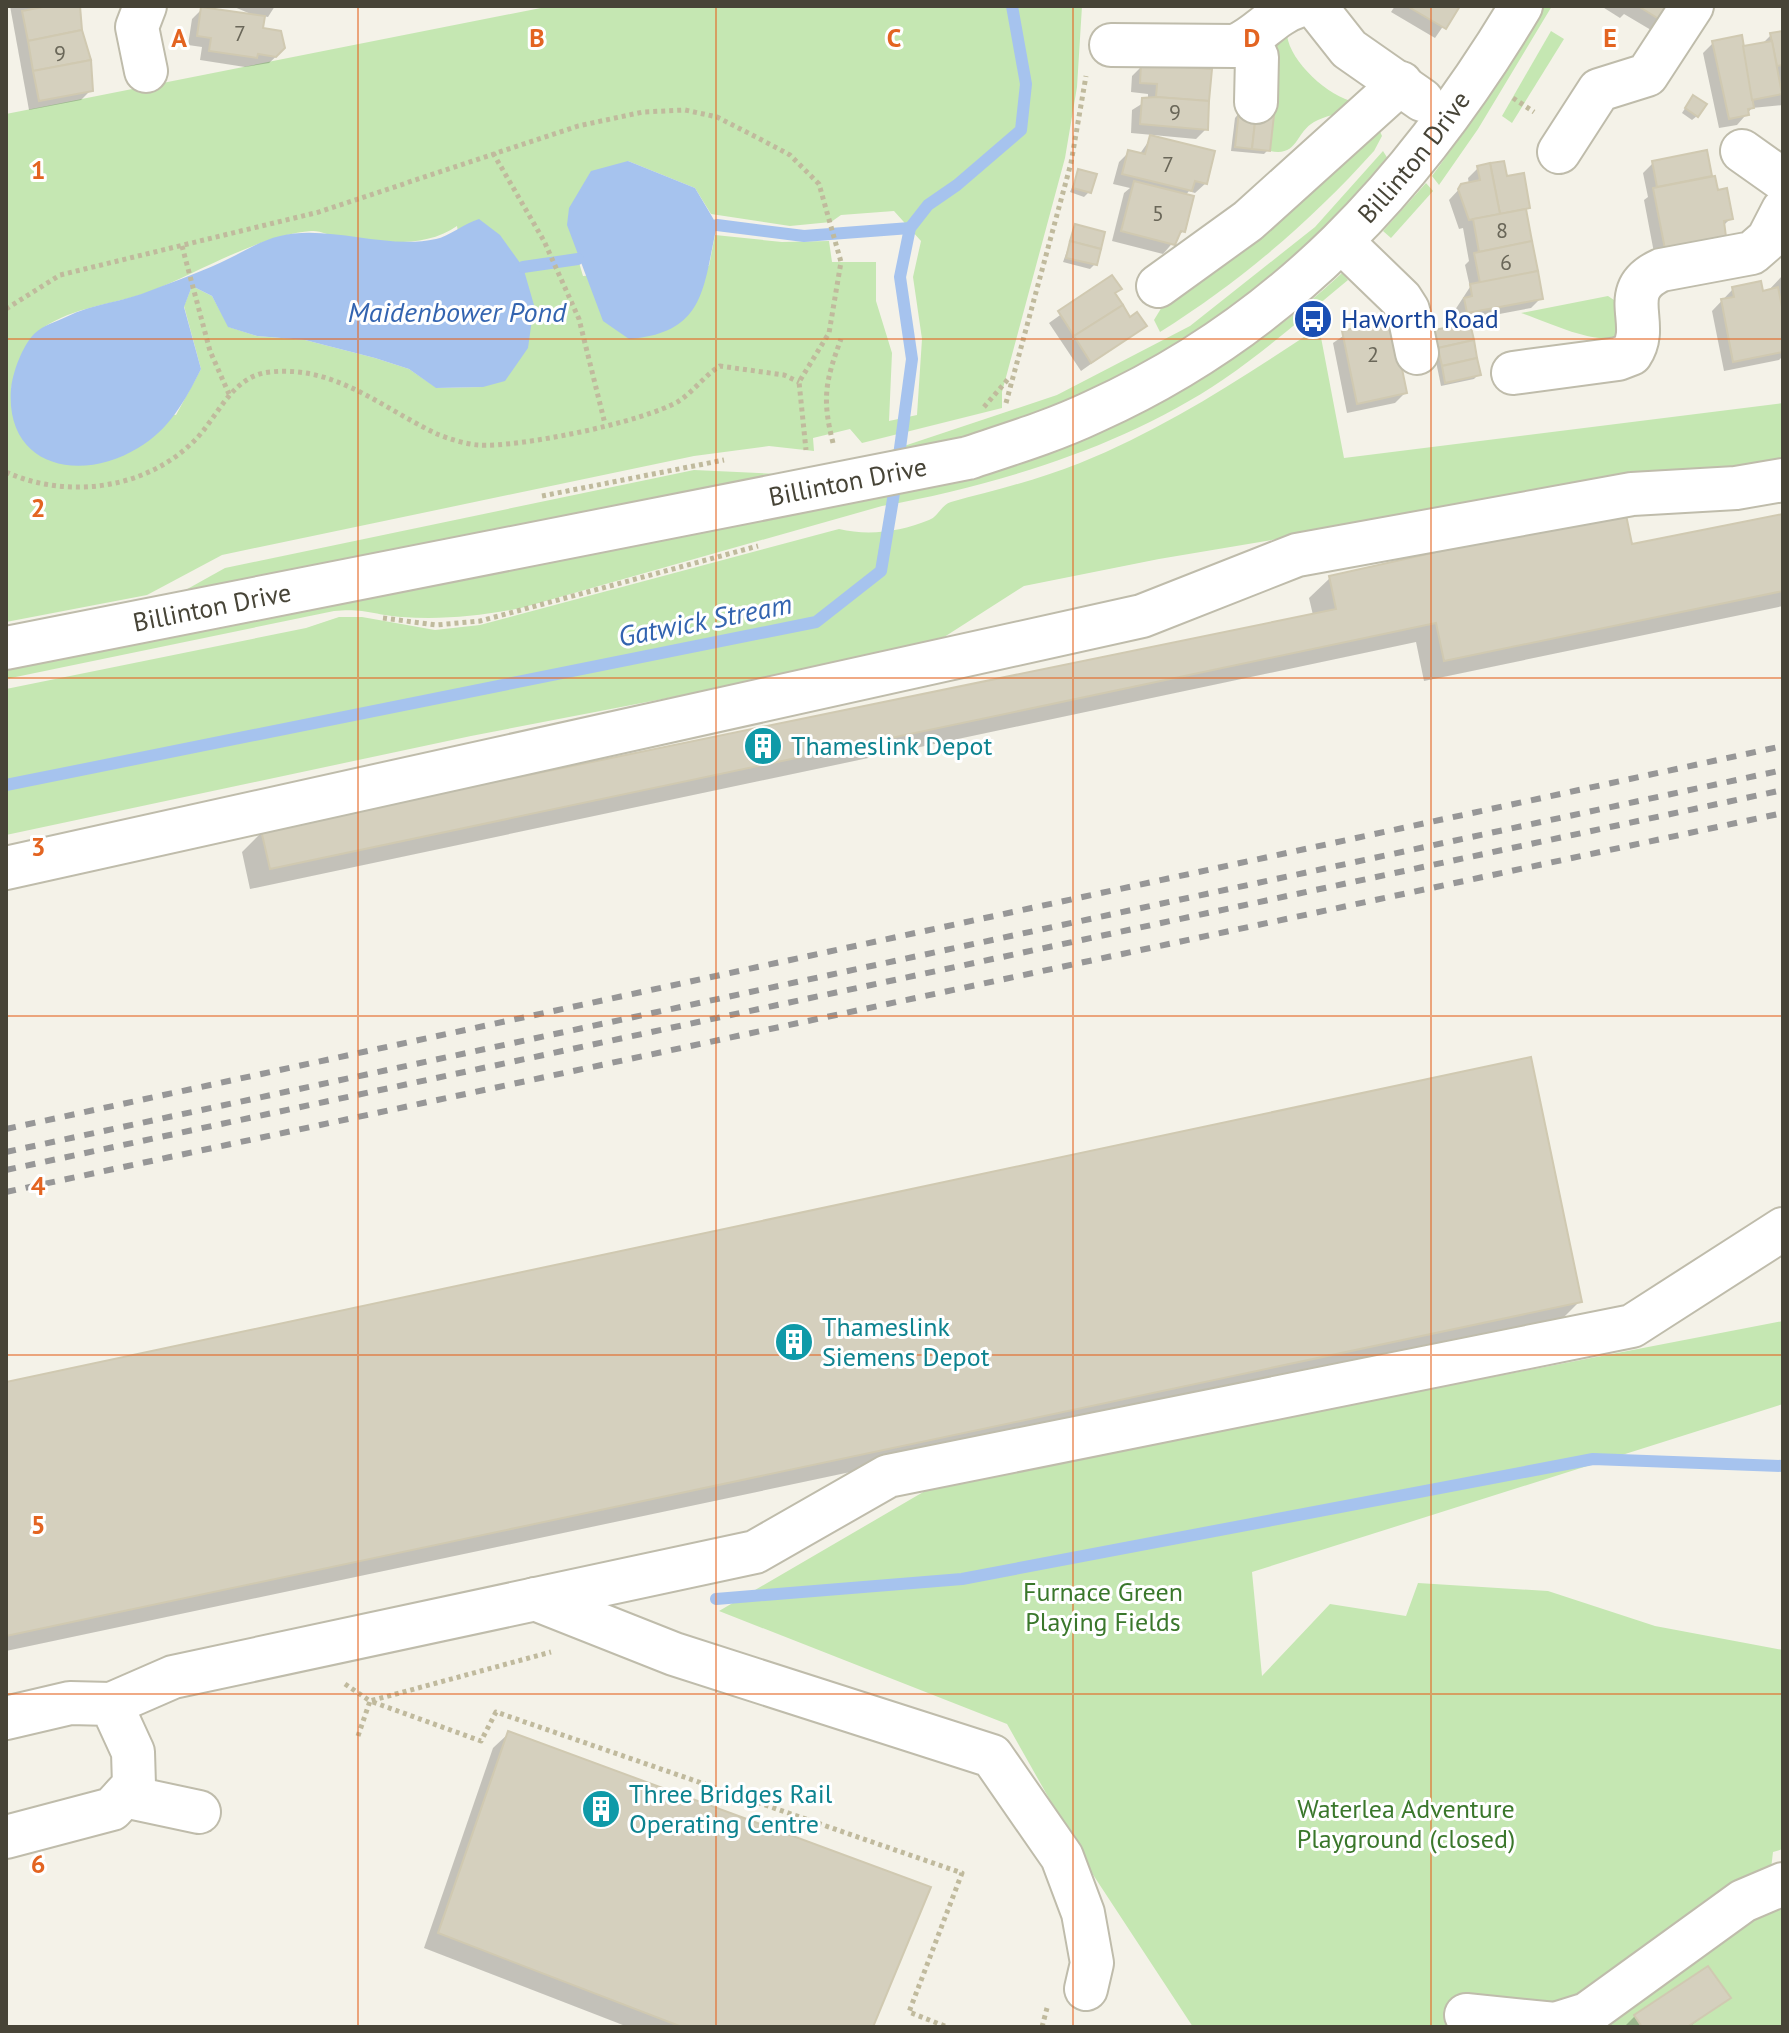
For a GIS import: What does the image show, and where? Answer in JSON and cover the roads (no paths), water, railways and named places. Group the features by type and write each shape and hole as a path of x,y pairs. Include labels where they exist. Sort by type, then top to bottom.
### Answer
{"street":[{"path":"145,6 137,27 146,71"},
{"path":"1099,54 1210,48 1247,40 1275,16 1299,6"},
{"path":"1315,6 1349,49 1449,118"},
{"name":"Billinton Drive","path":"6,648 968,458 1051,430 1155,381 1270,308 1380,204 1449,118 1521,6"},
{"path":"1559,152 1599,90 1647,75 1692,6"},
{"path":"1247,40 1257,57 1256,102"},
{"path":"1158,286 1248,221 1401,83"},
{"path":"1742,151 1783,180"},
{"path":"1513,373 1618,359 1631,354 1640,333 1635,305 1638,288 1648,275 1752,253 1768,239 1783,210"},
{"path":"1342,242 1401,299 1408,310 1417,353"},
{"path":"6,868 1142,616 1297,555 1632,494 1736,488 1783,480"},
{"path":"6,1718 70,1703 111,1704 173,1677 755,1552 888,1476 1632,1326 1783,1229"},
{"path":"535,1599 674,1654 992,1756 1062,1857 1083,1913 1092,1963 1068,1993"},
{"path":"6,1837 157,1797 111,1704"},
{"path":"1466,2015 1555,2024 1579,2018 1743,1901 1783,1884"}],"water":[{"name":"Maidenbower Pond","path":"628,161 695,188 717,225 703,287 687,317 654,335 629,339 603,321 567,225 569,208 591,171"},
{"name":"Maidenbower Pond","path":"479,219 500,235 523,267 534,305 528,348 505,381 483,387 436,388 409,369 375,358 305,340 257,336 228,327 212,296 192,286 184,307 201,369 182,403 159,433 116,459 71,466 51,461 34,452 20,436 12,416 14,375 30,339 50,324 87,309 141,294 280,236 317,233 417,242 441,238"}],"waterway":[{"name":"Gatwick Stream","path":"898,463 912,359 900,277 910,228 928,205 957,185 1021,130 1026,84 1012,6"},
{"path":"717,225 804,236 910,228"},
{"path":"523,267 578,259"},
{"name":"Gatwick Stream","path":"6,785 816,622 881,571 896,481"},
{"path":"716,1599 962,1579 1593,1459 1783,1466"}],"railway":[{"path":"6,1129 1783,746"},
{"path":"6,1152 1783,770"},
{"path":"6,1170 1783,790"},
{"path":"6,1192 1783,813"}],"place":[{"name":"Haworth Road","path":"1313,319"},
{"name":"Thameslink Depot","path":"763,746"},
{"name":"Thameslink Siemens Depot","path":"794,1342"},
{"name":"Three Bridges Rail Operating Centre","path":"601,1809"}],"park label":[{"name":"Furnace Green Playing Fields","path":"1103,1607"},
{"name":"Waterlea Adventure Playground (closed)","path":"1406,1824"}]}
